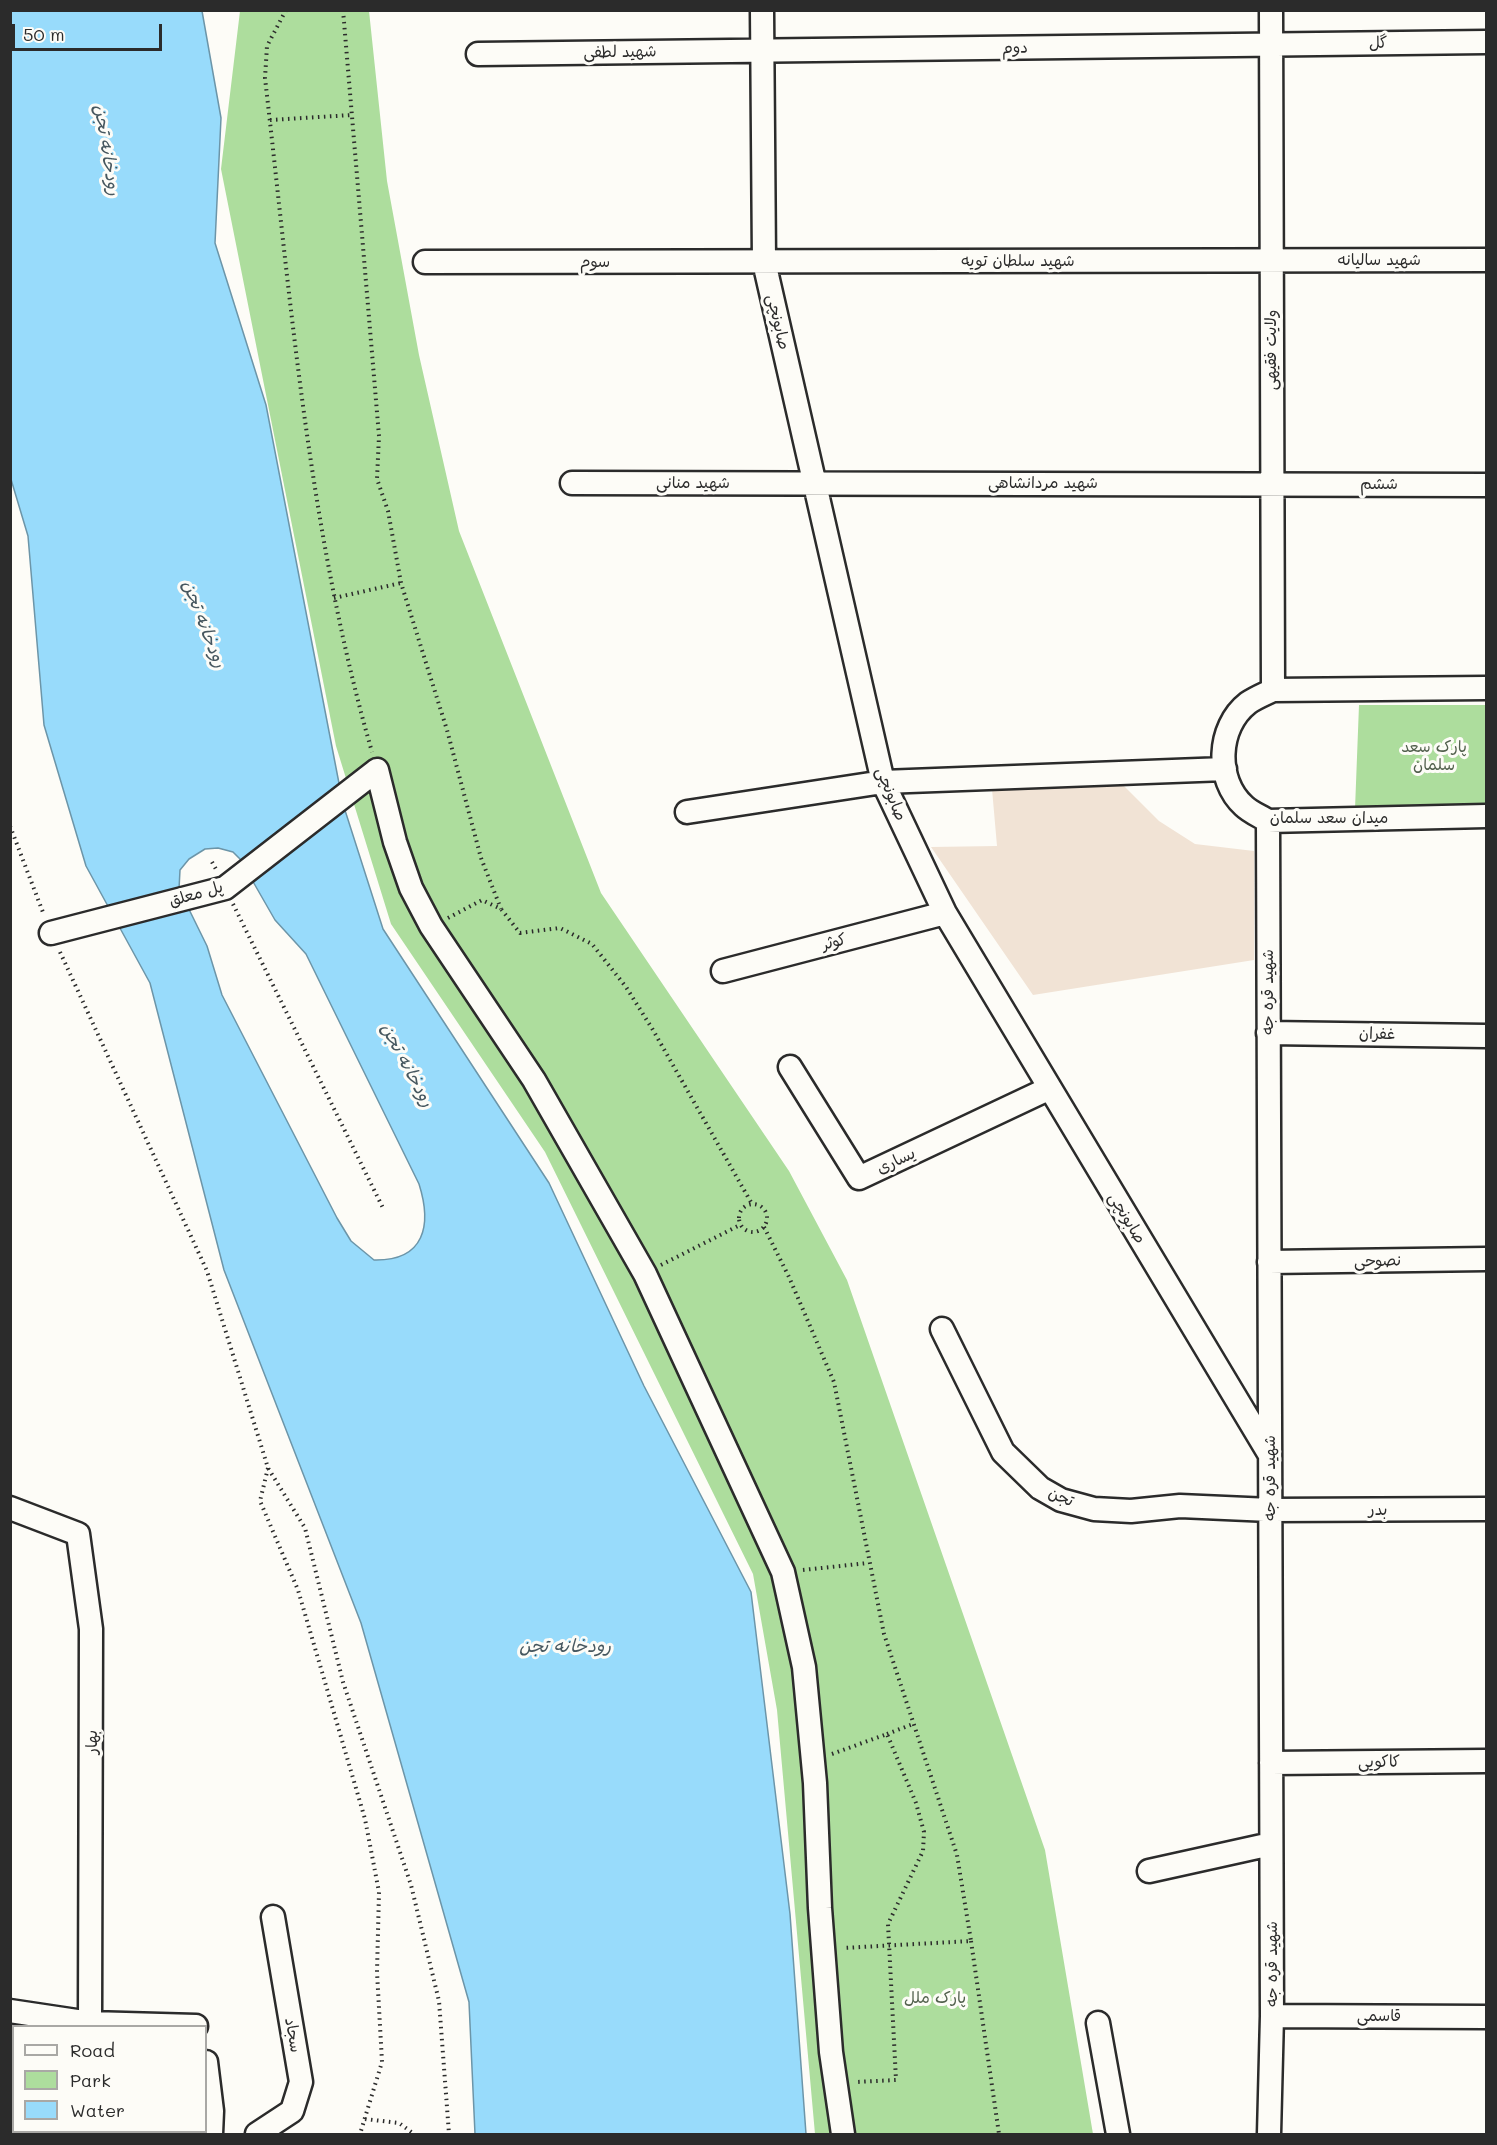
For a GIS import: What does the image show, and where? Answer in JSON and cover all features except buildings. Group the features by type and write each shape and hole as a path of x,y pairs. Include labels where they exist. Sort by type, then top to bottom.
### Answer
{"street":[{"name":"صابونچی","path":"762,10 764,262 883,782 945,913 1270,1455"},
{"name":"ولایت فقیهی","path":"1271,10 1273,690"},
{"name":"گل","path":"1270,45 1486,42"},
{"name":"دوم","path":"761,51 1270,45"},
{"name":"شهید لطفی","path":"478,54 761,51"},
{"name":"شهید سالیانه","path":"1271,260 1486,260"},
{"name":"شهید سلطان تویه","path":"764,262 1271,260"},
{"name":"سوم","path":"425,262 764,262"},
{"name":"شهید منانی","path":"572,483 815,483"},
{"name":"شهید مردانشاهی","path":"815,483 1272,483"},
{"name":"ششم","path":"1272,483 1486,485"},
{"name":"میدان سعد سلمان","path":"1486,688 1273,690 1247,704 1230,726 1222,754 1227,782 1243,806 1268,821 1486,816"},
{"path":"687,812 883,782 1225,769"},
{"path":"377,770 395,842 411,888 431,926 534,1080 645,1274 758,1513 783,1572 804,1667 813,1760 823,1949 834,2083 843,2134"},
{"name":"پل معلق","path":"51,933 225,888 377,770"},
{"name":"شهید قره جه","path":"1268,821 1272,2016 1269,2134"},
{"name":"کوثر","path":"723,971 945,913"},
{"name":"غفران","path":"1268,1033 1486,1036"},
{"name":"یساری","path":"790,1067 860,1178 1050,1088"},
{"name":"نصوحی","path":"1269,1262 1486,1259"},
{"name":"تجن","path":"942,1329 1003,1452 1040,1488 1061,1500 1094,1509 1131,1511 1180,1506 1270,1510"},
{"name":"بهار","path":"10,1508 78,1534 91,1629 90,2023"},
{"name":"بدر","path":"1270,1510 1486,1509"},
{"name":"کاکویی","path":"1271,1763 1486,1761"},
{"path":"1149,1871 1271,1844"},
{"name":"سجاد","path":"257,2134 292,2111 301,2082 273,1917"},
{"path":"10,2011 90,2023 161,2025"},
{"name":"قاسمی","path":"1272,2016 1486,2017"},
{"path":"1098,2023 1118,2134"},
{"path":"207,2070 212,2111 211,2134"}],"path":[{"path":"286,10 267,46 265,78 270,120 319,522 358,704 377,770"},
{"path":"343,10 380,436 376,479 388,511 401,583 447,730 481,858 501,909 520,933 560,928 592,944 626,987 752,1204 765,1209 768,1218 764,1227 752,1232 740,1225"},
{"path":"270,120 352,115"},
{"path":"334,598 401,583"},
{"path":"10,826 51,933 117,1070 207,1271 268,1468 305,1528 343,1682 411,1885 439,2001 449,2134"},
{"path":"225,888 383,1208"},
{"path":"431,926 482,900 501,909"},
{"path":"740,1225 740,1211 752,1204"},
{"path":"645,1274 740,1225"},
{"path":"764,1227 789,1277 834,1383 868,1563 884,1634 957,1855 999,2134"},
{"path":"268,1468 260,1501 298,1590 365,1819 379,1892 377,1972 382,2062 360,2134"},
{"path":"783,1572 868,1563"},
{"path":"813,1760 913,1724"},
{"path":"834,2083 896,2080 888,1924 923,1851 924,1832 916,1803 887,1734"},
{"path":"823,1949 971,1941"},
{"path":"365,2119 399,2122 414,2134"}],"shaded area":[{"path":"1122,784 1159,821 1195,844 1254,851 1254,960 1033,995 931,847 997,846 992,789"}],"green space":[{"name":"پارک ملل","path":"240,11 369,11 387,181 419,355 459,531 601,893 789,1171 847,1280 1045,1850 1093,2134 815,2134 777,1710 753,1574 545,1152 391,924 336,746 221,169"},
{"name":"پارک سعد سلمان","path":"1359,705 1486,705 1486,806 1355,809"}],"water":[{"name":"رودخانه تجن","path":"10,11 202,11 221,118 215,243 266,405 343,804 383,929 549,1183 644,1386 751,1592 790,1914 806,2134 475,2134 469,2002 361,1623 224,1270 150,983 86,866 44,725 28,536 10,476","holes":["218,848 233,852 240,859 275,920 306,954 419,1184 425,1213 424,1226 414,1247 404,1254 391,1259 374,1260 351,1241 222,995 207,946 179,889 180,870 189,859 205,849"]}]}
